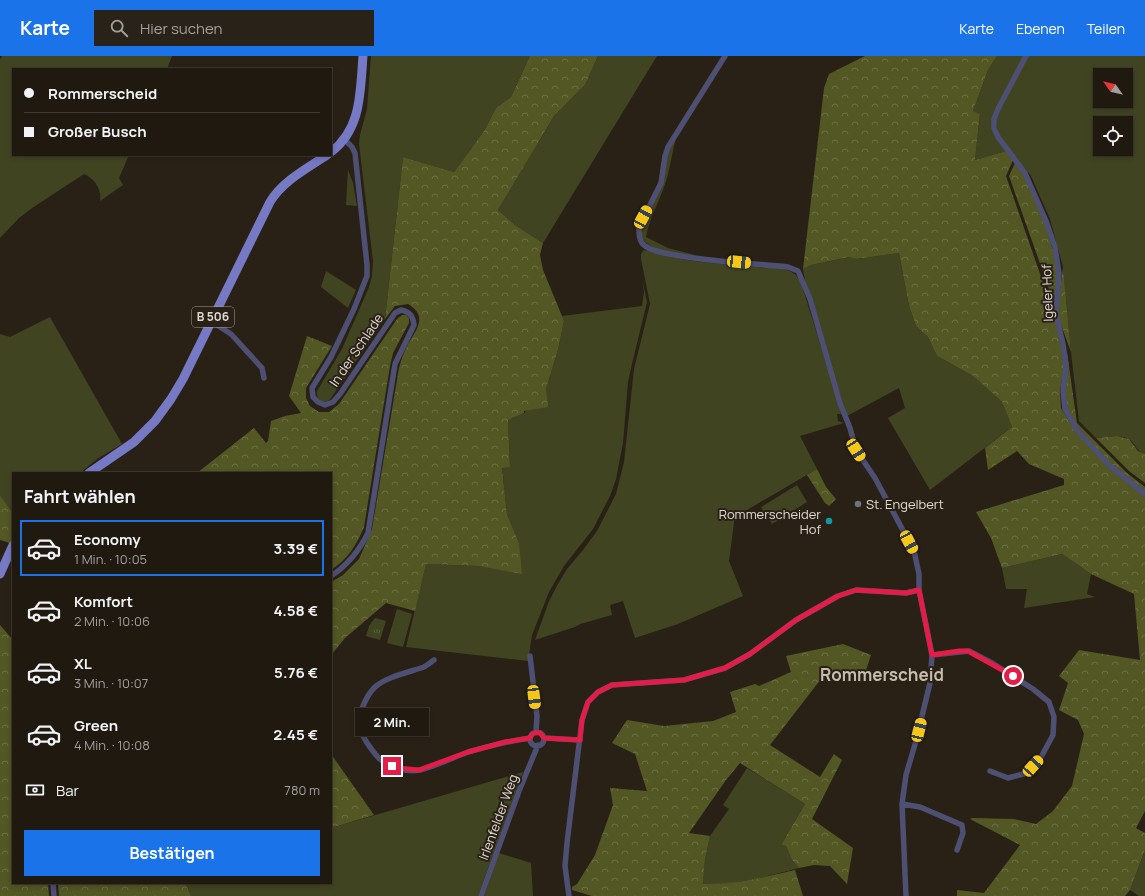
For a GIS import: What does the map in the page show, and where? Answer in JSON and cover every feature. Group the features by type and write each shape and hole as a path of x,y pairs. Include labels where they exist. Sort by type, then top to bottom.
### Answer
{"main road":[{"path":"332,151 345,140 356,117 363,56"},
{"name":"B 506","path":"90,472 134,442 160,415 179,386 261,218 273,197 289,181 326,156"},
{"path":"0,574 12,547"}],"street":[{"path":"725,56 668,147 661,182 639,227 640,240 645,246 660,252 698,259 788,267 798,271 810,299 840,403 850,428 856,450 875,478 914,551 919,574 919,590 932,655 930,683 906,775 902,804 906,896"},
{"name":"Igeler Hof","path":"1026,56 998,109 994,119 994,128 998,137 1025,172 1046,221 1055,247 1058,274 1056,314 1066,365 1063,391 1065,409 1077,430 1109,465 1145,494"},
{"name":"In der Schlade","path":"332,575 353,557 362,546 368,533 395,364 414,325 413,318 408,311 401,310 395,313 333,402 325,405 318,402 313,397 312,388 331,357 354,309 367,276 355,153 352,146 345,140"},
{"path":"211,321 231,334 262,368 264,378"},
{"path":"569,896 566,872 566,851 582,720 588,702 598,692 612,685 684,680 725,668 750,654 796,620 838,596 856,590 906,593 919,590"},
{"path":"932,655 968,651 992,663 1027,685 1049,702 1054,717 1053,736 1040,759 1027,773 1008,778 990,770"},
{"path":"434,660 425,666 400,674 378,684 369,694 362,708 359,718 361,733 366,742 381,761 397,768 419,770 468,752 505,742 530,738 536,732 537,716 530,656"},
{"path":"536,732 540,733 544,738 580,740"},
{"path":"530,738 532,743 538,746"},
{"name":"Irlenfelder Weg","path":"481,896 518,791 538,746 544,738"},
{"path":"902,804 920,807 962,825 963,833 957,850"},
{"path":"53,884 54,896"}],"green space":[{"path":"2,56 172,56 167,68 12,68 12,156 129,156 119,178 123,185 100,201 100,192 96,184 91,178 84,174 32,208 19,218 0,238 0,60"},
{"path":"371,56 530,56 511,97 496,108 484,131 454,172 403,157 385,319 331,398 325,402 318,398 317,391 342,349 369,287 372,276 373,261 359,144 367,109"},
{"path":"530,56 598,56 585,85 554,116 498,210 515,225 543,243 540,255 543,270 564,321 558,350 546,389 548,407 524,411 524,413 508,420 510,467 502,468 507,514 519,543 522,574 479,566 426,564 415,611 386,603 345,638 332,654 332,581 343,575 359,559 372,529 399,368 405,350 419,323 418,313 408,304 395,306 385,319 403,157 454,172 484,131 496,108 511,97"},
{"path":"598,56 657,56 543,243 515,225 498,210 554,116 585,85"},
{"path":"865,56 997,56 988,70 973,111 980,114 975,160 1006,151 1013,160 1006,176 1054,314 1065,359 1060,391 1061,408 1072,426 1108,461 1074,423 1064,404 1067,352 1077,423 1127,473 1145,487 1145,811 1136,828 1145,833 1145,850 1130,890 1125,896 957,896 957,890 984,893 1020,845 970,819 1014,819 1036,824 1053,811 1072,786 1084,734 1078,720 1059,710 1068,683 1059,676 1079,650 1140,660 1134,594 1091,574 1062,554 1002,568 991,538 976,512 1064,485 1064,479 1029,464 1017,451 988,470 985,448 1012,427 1002,402 973,376 937,356 928,337 916,326 909,306 899,253 856,259 849,257 811,265 803,269 824,88 829,74"},
{"path":"997,56 1025,56 992,118 1006,151 975,160 980,115 973,111 988,70"},
{"path":"1028,56 1145,56 1145,454 1139,451 1129,439 1125,437 1113,436 1096,438 1079,421 1063,267 1050,219 1031,176 1000,137 996,119 999,109"},
{"path":"676,139 666,181 651,218 646,237 668,248 695,255 674,254 658,249 645,242 641,234 643,224 656,196 670,147"},
{"path":"1015,163 1023,171 1045,222 1058,269 1054,303 1009,176"},
{"path":"348,170 353,183 357,206 346,205"},
{"path":"644,250 661,255 696,261 783,269 796,275 801,283 840,407 841,414 837,414 838,421 844,423 800,436 817,469 747,510 735,515 729,561 743,596 678,624 635,638 623,601 610,605 612,615 580,624 535,640 549,601 558,584 567,569 597,531 616,494 624,462 634,369 650,304 641,259 641,254"},
{"path":"899,253 909,306 916,326 928,337 937,356 973,376 1002,402 1012,427 930,490 888,418 905,408 899,388 847,416 806,286 803,269 811,265 850,257 856,259"},
{"path":"1063,267 1071,352 1057,314"},
{"path":"326,271 356,290 348,308 321,287"},
{"path":"642,279 647,302 628,382 623,443 616,479 610,496 593,529 564,566 549,592 532,635 528,661 406,647 426,564 489,567 519,543 507,514 502,467 510,467 508,420 524,413 546,389 558,350 564,321 562,316 642,306 644,292"},
{"path":"402,315 406,315 409,318 409,323 393,353 390,366 364,527 351,552 332,569 332,472 198,472 254,428 266,443 268,441 271,421 285,416 301,413 289,396 307,336 332,346 306,388 306,398 310,406 319,412 329,412 339,404 397,319"},
{"path":"50,317 122,444 97,459 81,472 12,472 12,512 0,495 0,334 10,337"},
{"path":"1117,436 1129,439 1138,451 1145,454 1145,483 1129,471 1096,438"},
{"path":"817,469 826,487 836,499 829,506 825,503 807,475"},
{"path":"797,485 807,502 772,524 761,507"},
{"path":"0,495 12,512 12,540 10,543 0,540"},
{"path":"1062,554 1091,574 1087,594 1095,597 1024,608 1027,589 1006,589 1002,568"},
{"path":"397,609 412,614 403,647 387,643"},
{"path":"375,618 386,621 380,640 366,636 369,626"},
{"path":"0,625 12,639 12,884 48,884 49,896 0,896"},
{"path":"843,644 871,655 863,679 821,679 770,745 820,777 834,754 842,760 812,819 853,848 847,884 830,866 814,865 799,868 792,860 786,846 781,845 805,804 740,763 726,780 689,833 710,836 705,860 703,884 738,882 795,870 803,896 592,896 572,890 572,887 577,884 595,855 613,805 610,788 647,791 635,754 612,743 627,720 664,726 713,721 736,712 730,692 755,684 759,686 791,672 786,656"},
{"path":"332,755 374,815 332,828"},
{"path":"747,768 805,804 781,845 786,846 792,860 799,868 756,879 724,884 703,884 705,860 710,836 729,809 723,805"},
{"path":"523,772 478,896 191,896 185,884 332,884 332,828"},
{"path":"1145,850 1145,896 1139,896 1130,890"},
{"path":"499,853 531,863 533,896 484,896"},
{"path":"58,884 185,884 191,896 59,896"}],"place":[{"name":"St. Engelbert","path":"858,504"},
{"name":"Rommerscheider Hof","path":"829,521"}],"district":[{"name":"Rommerscheid","path":"882,675"}],"route":[{"path":"392,766 397,768 419,770 468,752 505,742 530,738 531,735 536,732 540,733 544,738 580,740 582,720 588,702 598,692 612,685 684,680 702,676 725,668 750,654 796,620 838,596 856,590 906,593 919,590 932,655 968,651 1013,676"}]}
